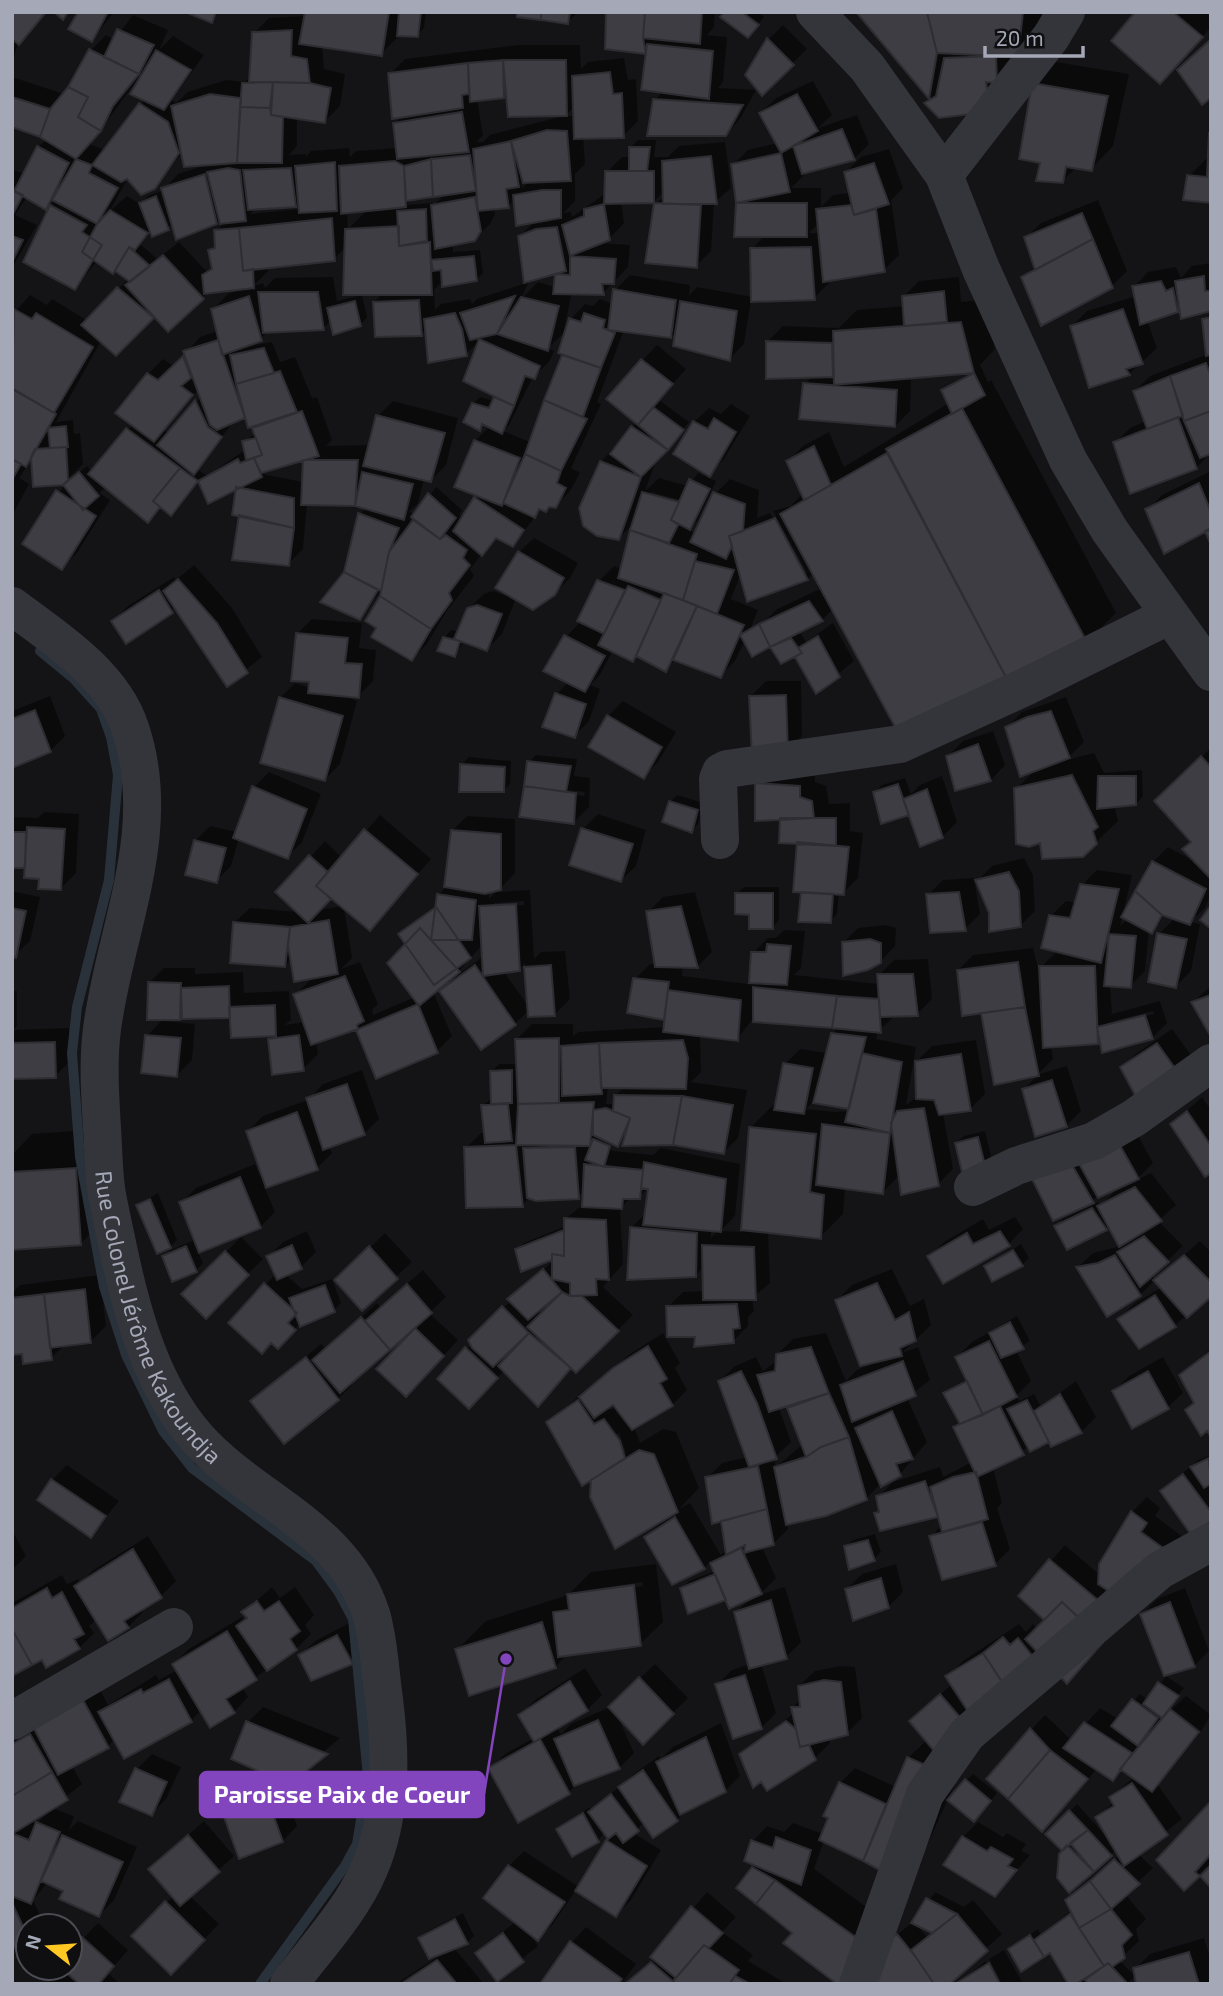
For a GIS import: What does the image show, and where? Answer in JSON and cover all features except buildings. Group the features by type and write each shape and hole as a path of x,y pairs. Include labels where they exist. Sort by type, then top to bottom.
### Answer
{"street":[{"path":"815,12 867,67 944,175 981,269 1068,460 1110,531 1211,672"},
{"path":"944,175 1051,37 1066,12"},
{"name":"Rue Colonel Jérôme Kakoundja","path":"12,606 68,648 104,685 130,726 139,771 141,817 138,866 103,1026 99,1073 106,1193 132,1311 162,1383 178,1412 199,1440 251,1485 330,1543 352,1574 371,1614 384,1704 388,1793 382,1831 369,1871 341,1916 289,1984"},
{"path":"720,841 718,779 727,769 900,744 1025,687 1170,615"},
{"path":"973,1186 1016,1166 1094,1140 1134,1118 1211,1063"},
{"path":"858,1984 925,1794 967,1734 1160,1570 1211,1542"},
{"path":"12,1721 174,1627"}],"waterway":[{"path":"40,651 74,679 101,709 111,737 118,775 109,880 77,1007 72,1053 80,1157 104,1287 126,1355 163,1431 192,1468 316,1561 338,1591 353,1619 368,1777 357,1844 345,1866 260,1984"}],"place":[{"name":"Paroisse Paix de Coeur","path":"506,1659"}]}
